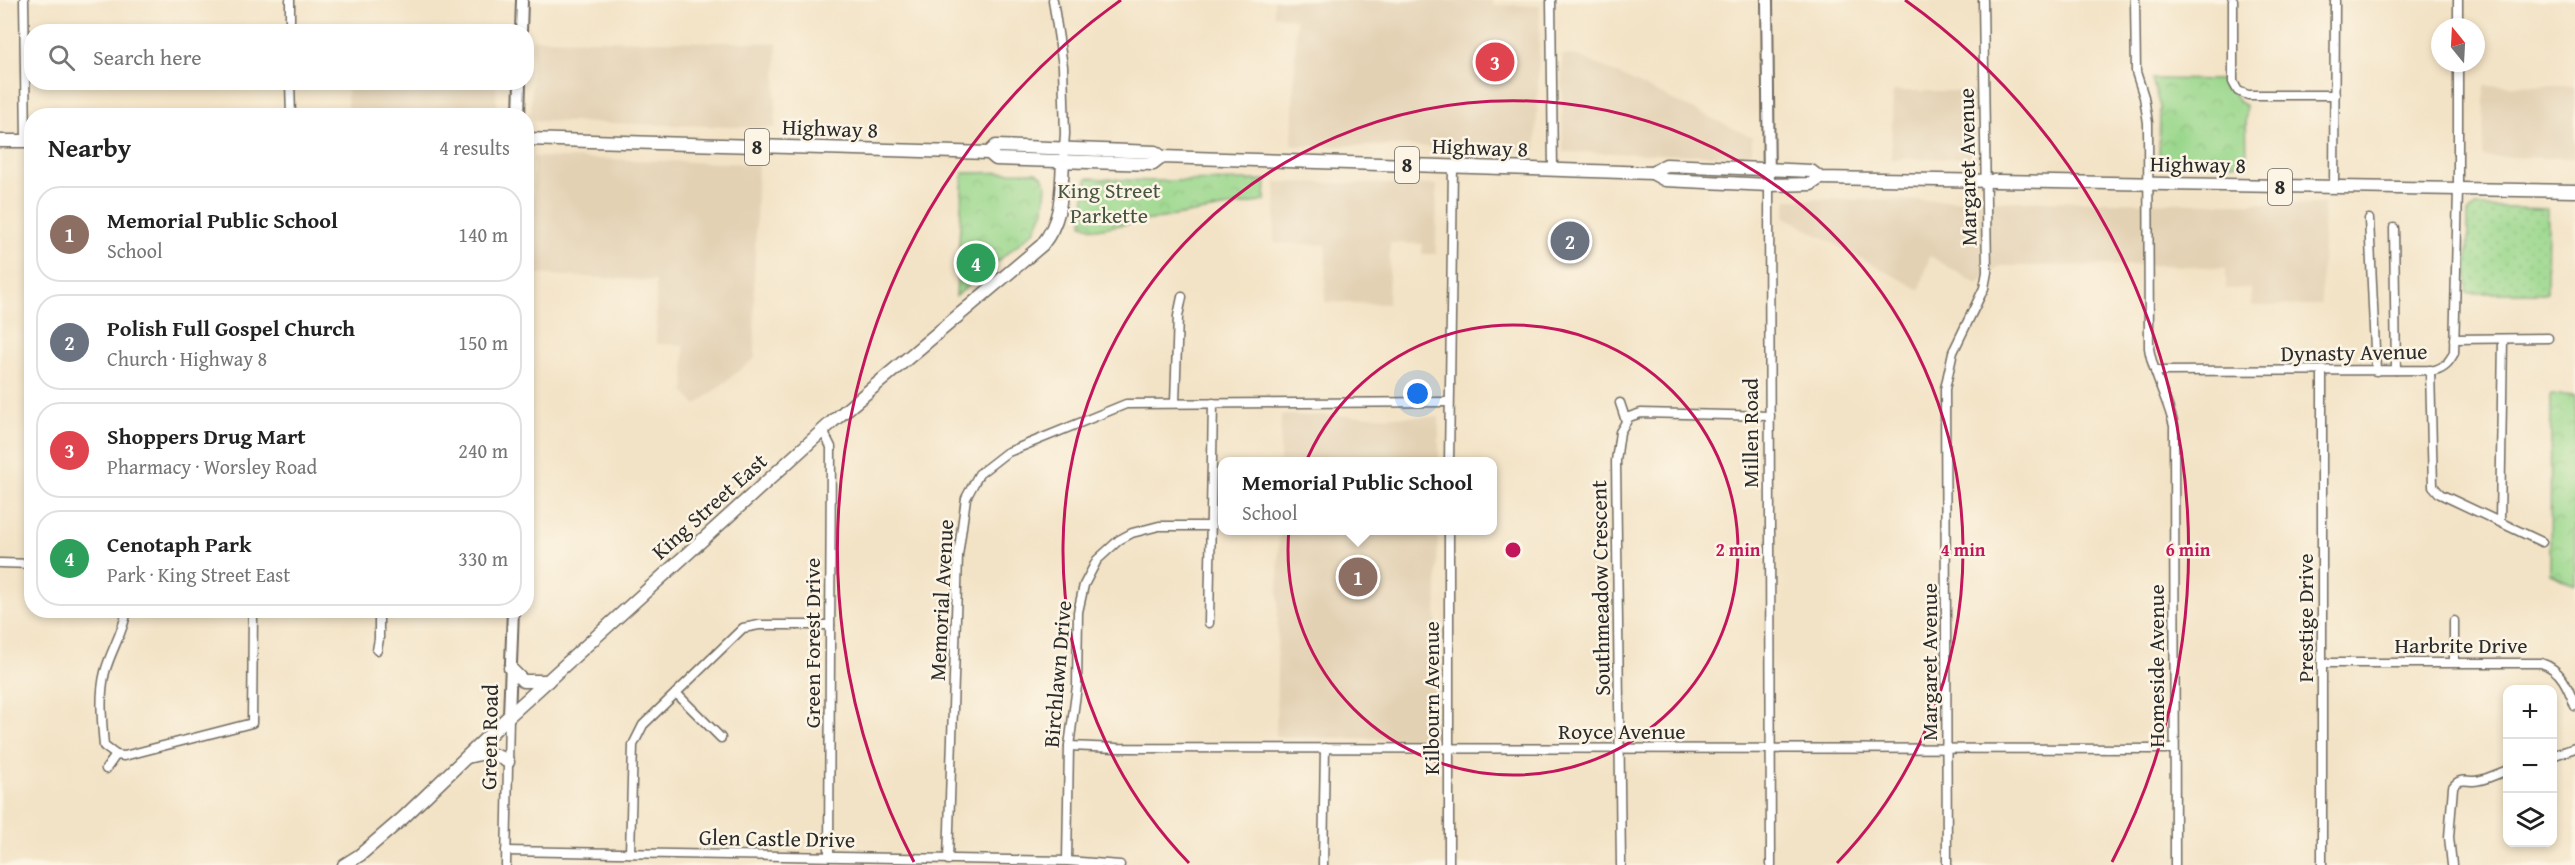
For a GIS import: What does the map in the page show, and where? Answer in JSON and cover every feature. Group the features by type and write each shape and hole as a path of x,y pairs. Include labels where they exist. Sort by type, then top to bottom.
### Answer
{"main road":[{"name":"Highway 8","path":"534,139 988,153 996,159 1152,164 1162,158 1652,173 1665,180 1769,185 1811,184 1820,178 2575,191"},
{"path":"0,141 24,141"},
{"name":"Highway 8","path":"988,153 996,146 1064,147 1155,152 1162,158"},
{"name":"King Street East","path":"344,865 360,855 403,818 509,716 823,431 1042,245 1053,231 1059,215 1063,161"},
{"name":"Highway 8","path":"1652,173 1666,165 1769,168 1811,171 1820,178"},
{"path":"510,668 523,681 548,681"},
{"path":"466,758 482,753 496,753 508,762"}],"street":[{"path":"24,0 25,24"},
{"path":"290,0 290,24"},
{"path":"521,24 522,0"},
{"path":"1053,0 1063,66 1063,161"},
{"path":"1551,0 1553,170"},
{"name":"Millen Road","path":"1767,0 1771,865"},
{"name":"Margaret Avenue","path":"1947,865 1945,389 1953,352 1984,288 1987,272 1983,0"},
{"name":"Homeside Avenue","path":"2135,0 2136,72 2144,97 2148,123 2149,348 2174,426 2175,865"},
{"path":"2233,0 2233,82 2238,91 2248,95 2335,95"},
{"path":"2334,188 2335,0"},
{"path":"2458,0 2458,18"},
{"name":"Dynasty Avenue","path":"2155,371 2430,370 2443,368 2450,362 2454,353 2458,72"},
{"path":"27,90 28,108"},
{"path":"290,90 291,108"},
{"path":"519,108 520,90"},
{"path":"1449,457 1453,167"},
{"path":"2369,219 2376,371"},
{"path":"2394,228 2396,370"},
{"path":"1175,402 1178,316 1182,297"},
{"path":"2454,339 2548,338"},
{"path":"2500,521 2503,339"},
{"path":"2430,370 2433,486 2440,494 2542,542"},
{"name":"Prestige Drive","path":"2322,371 2322,865"},
{"name":"Memorial Avenue","path":"948,860 958,556 966,498 979,474 1005,453 1126,404 1449,402"},
{"path":"1209,623 1213,403"},
{"path":"1620,404 1626,421 1629,417 1641,413 1770,416"},
{"name":"Southmeadow Crescent","path":"1621,865 1616,461 1617,444 1626,421"},
{"name":"Green Forest Drive","path":"823,431 831,447 830,856"},
{"name":"Birchlawn Drive","path":"1066,861 1069,746 1077,686 1080,598 1097,560 1119,540 1159,526 1210,526"},
{"name":"Kilbourn Avenue","path":"1449,535 1449,865"},
{"path":"0,563 24,564"},
{"path":"126,618 105,670 102,693 104,746 116,755 124,756 252,723 254,618"},
{"path":"377,650 379,618"},
{"name":"Green Road","path":"506,865 513,618"},
{"path":"2454,621 2454,661"},
{"path":"630,853 633,744 643,725 748,626 830,625"},
{"name":"Harbrite Drive","path":"2323,663 2454,661 2541,663 2552,667 2563,678 2575,706"},
{"path":"676,693 721,738"},
{"name":"Royce Avenue","path":"1069,746 1620,750 2174,749"},
{"path":"1323,865 1325,748"},
{"path":"2557,755 2575,748"},
{"path":"106,769 116,755"},
{"path":"2452,865 2449,833 2453,787 2466,779 2474,781 2503,772"},
{"name":"Glen Castle Drive","path":"507,851 1066,861 1120,865"}],"shaded area":[{"path":"1274,0 1393,0 1403,3 1403,0 1492,0 1492,5 1540,6 1536,150 1406,146 1292,146 1296,20 1274,15"},
{"path":"534,39 777,43 775,128 534,121 534,108 531,108 531,90 534,90"},
{"path":"1562,55 1579,56 1752,137 1752,151 1744,156 1563,152"},
{"path":"2484,85 2575,86 2575,158 2483,157"},
{"path":"347,90 496,90 497,108 347,108"},
{"path":"1893,91 1974,91 1976,158 1891,159"},
{"path":"534,157 758,164 754,284 755,358 696,405 685,393 684,345 656,344 656,281 534,274"},
{"path":"1276,182 1437,185 1436,254 1422,254 1422,244 1390,243 1388,304 1325,302 1326,245 1274,243"},
{"path":"1787,199 2324,204 2321,305 2252,306 2251,288 2226,289 2226,268 2161,265 2001,266 1977,284 1930,256 1920,290 1785,217"},
{"path":"1281,415 1439,417 1439,457 1280,457"},
{"path":"1279,535 1438,535 1434,739 1276,737"}],"green space":[{"path":"2152,79 2226,80 2239,102 2246,106 2247,164 2159,162 2160,107"},
{"path":"1036,172 1046,183 1044,210 1034,231 956,296 963,173"},
{"name":"King Street Parkette","path":"1087,178 1153,181 1266,180 1265,201 1096,229 1082,224"},
{"path":"2476,207 2548,209 2547,293 2467,293 2468,213"},
{"path":"2551,394 2575,396 2575,585 2550,574"}],"place":[{"name":"Shoppers Drug Mart","path":"1495,62"},
{"name":"Polish Full Gospel Church","path":"1570,241"},
{"name":"Cenotaph Park","path":"976,263"},
{"name":"Memorial Public School","path":"1358,577"}]}
